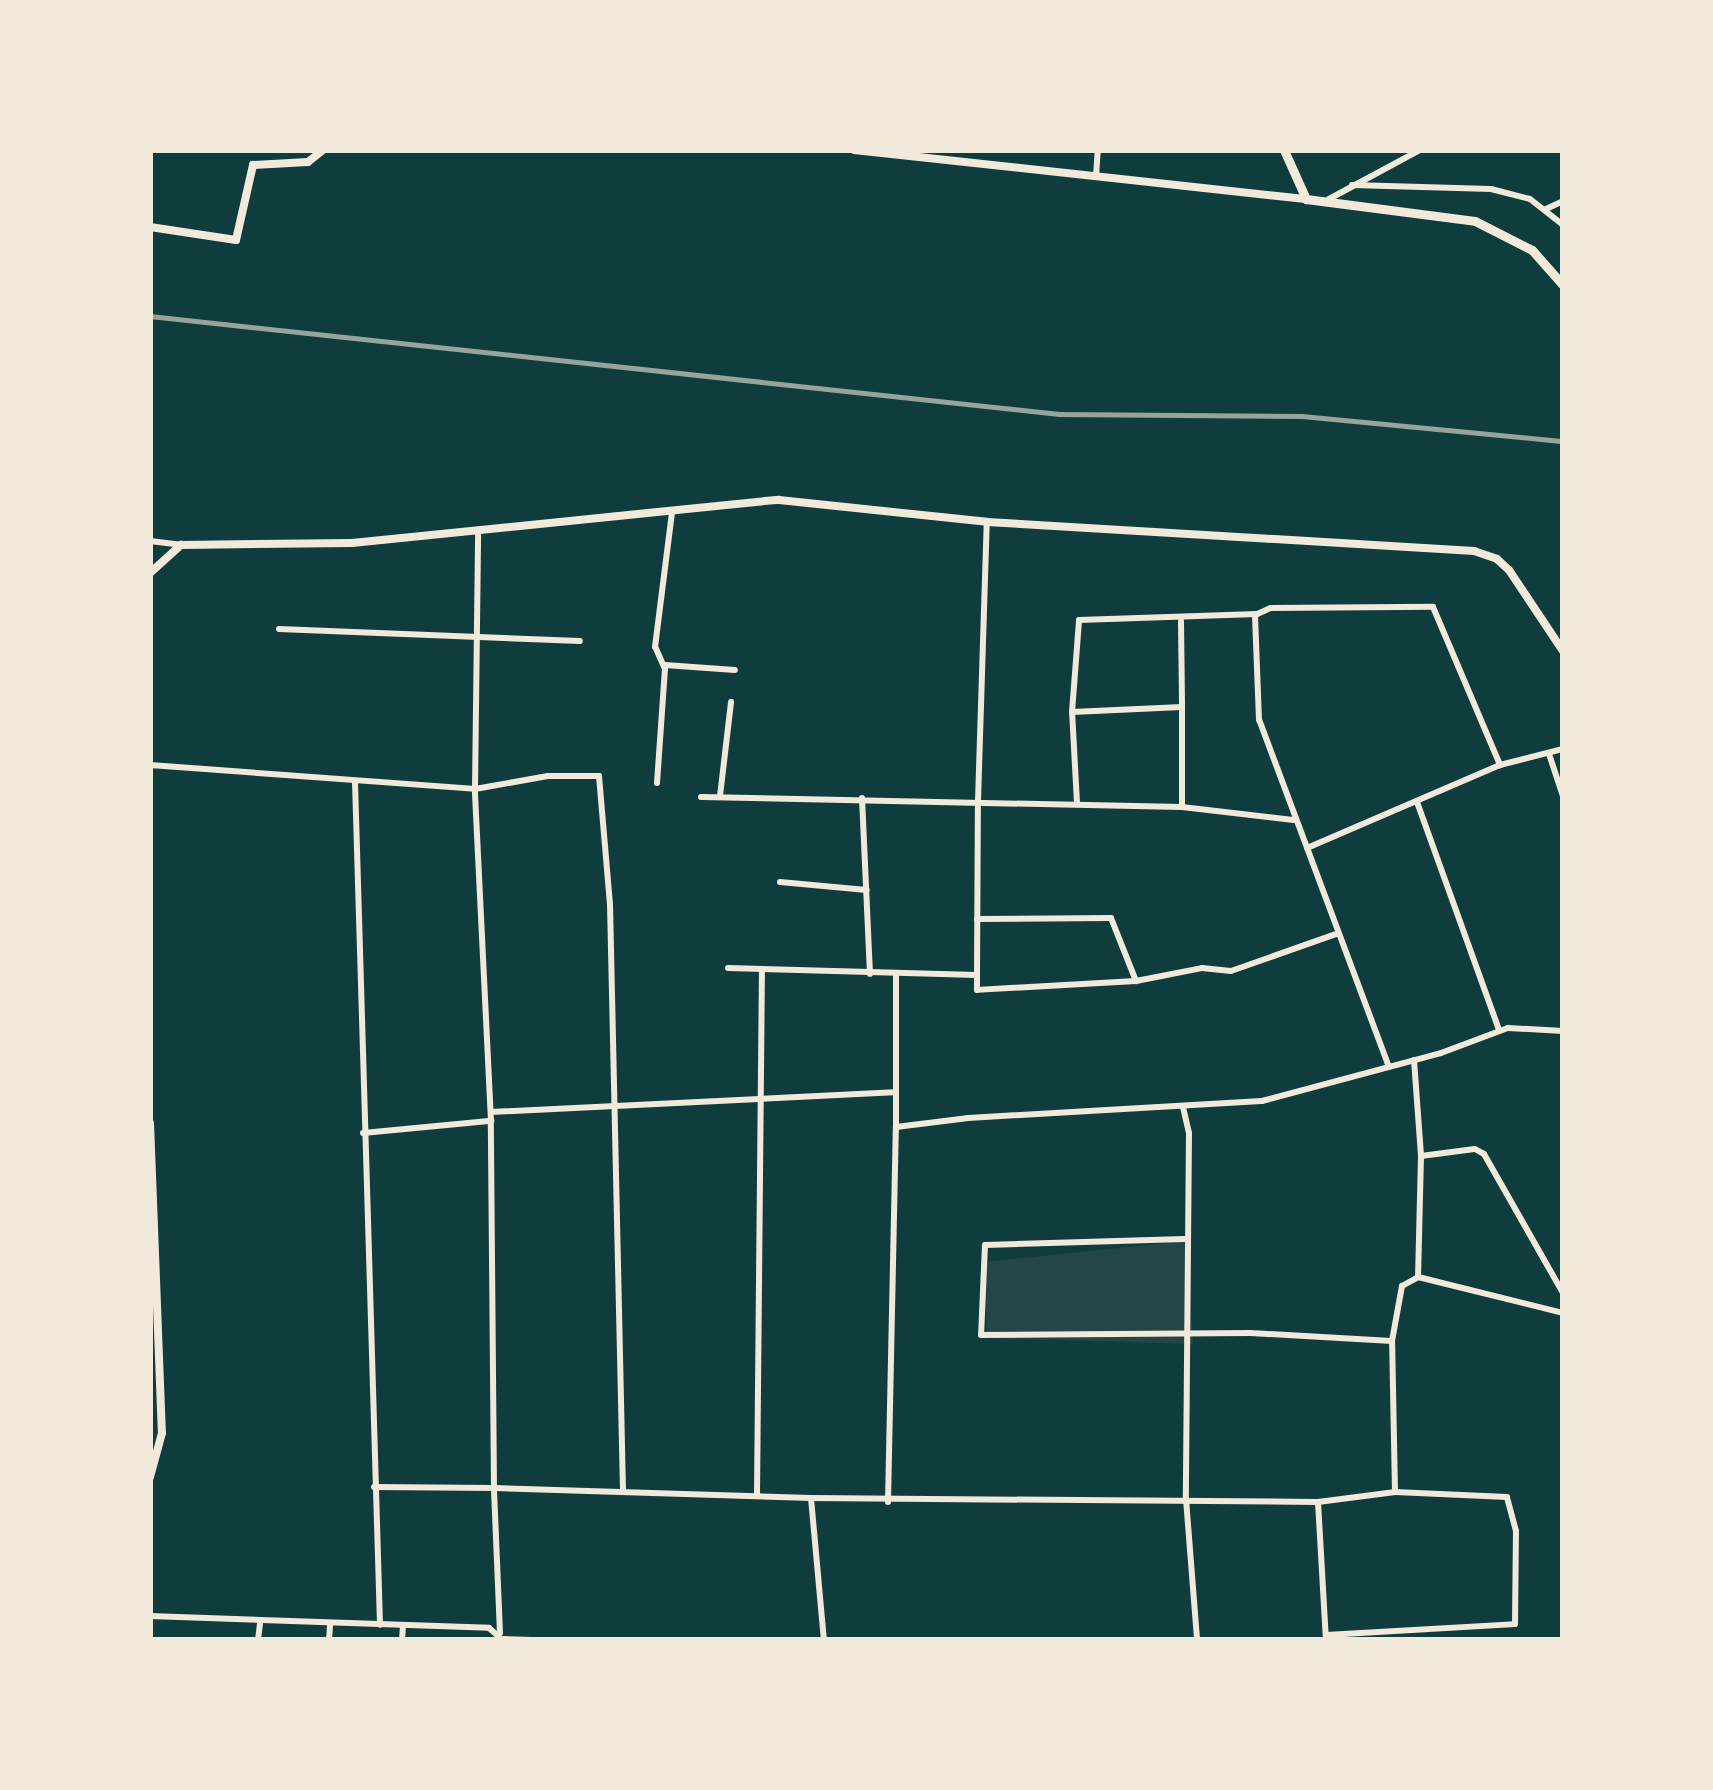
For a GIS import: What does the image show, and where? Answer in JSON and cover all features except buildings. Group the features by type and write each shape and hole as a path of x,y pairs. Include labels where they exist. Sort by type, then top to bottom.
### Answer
{"main road":[{"path":"1287,153 1306,199 1493,227 1532,250 1563,285"}],"street":[{"path":"150,227 236,240 253,165 308,162 323,150"},
{"path":"854,150 1306,199"},
{"path":"1096,176 1098,150"},
{"path":"1325,201 1420,150"},
{"path":"1352,185 1491,189 1546,209 1563,225"},
{"path":"1546,209 1563,201"},
{"path":"150,541 272,547 478,533 778,500 987,522 1474,551 1497,559 1529,592 1563,651"},
{"path":"657,783 665,665 655,647 672,512"},
{"path":"987,522 977,801 977,975 981,994 1136,981 1202,968 1231,971 1340,933"},
{"path":"478,533 475,789 491,1116 494,1488 502,1638"},
{"path":"150,573 181,545"},
{"path":"1077,803 1072,712 1078,620 1180,619 1257,614 1271,608 1433,607 1501,766"},
{"path":"1257,614 1252,624 1258,720 1389,1066"},
{"path":"1180,619 1182,807"},
{"path":"279,629 580,641"},
{"path":"665,665 735,670"},
{"path":"720,796 731,702"},
{"path":"1072,712 1182,707"},
{"path":"1306,848 1501,766 1563,749"},
{"path":"1549,754 1563,796"},
{"path":"150,765 475,789 548,776 599,776 610,904 623,1492"},
{"path":"355,782 380,1625"},
{"path":"701,796 1182,807 1293,820"},
{"path":"862,797 870,974"},
{"path":"1417,802 1499,1030"},
{"path":"780,882 867,890"},
{"path":"977,920 1111,918 1136,981"},
{"path":"728,968 977,975"},
{"path":"757,1495 762,969"},
{"path":"888,1502 896,975"},
{"path":"896,1127 968,1118 1262,1101 1414,1060 1499,1030 1563,1031"},
{"path":"1414,1060 1420,1156 1418,1277"},
{"path":"362,1133 615,1103 894,1092"},
{"path":"1183,1107 1189,1133 1184,1239 1186,1499 1197,1640"},
{"path":"150,1123 161,1432 150,1477"},
{"path":"1420,1156 1475,1150 1484,1154 1563,1293"},
{"path":"1184,1239 986,1245 980,1332 985,1339 1250,1333 1392,1341"},
{"path":"1418,1277 1563,1313"},
{"path":"1395,1492 1392,1341 1398,1292 1418,1277"},
{"path":"374,1487 888,1502 1318,1502 1395,1492 1507,1497 1516,1531 1515,1624 1326,1638 1318,1502"},
{"path":"811,1498 824,1640"},
{"path":"150,1616 260,1624 403,1625 540,1640"},
{"path":"258,1640 260,1624"},
{"path":"329,1640 330,1625"},
{"path":"402,1640 403,1625"}],"shaded area":[{"path":"1185,1241 1193,1344 987,1338 985,1262"}],"railway":[{"path":"150,316 1059,414 1302,416 1563,441"}]}
